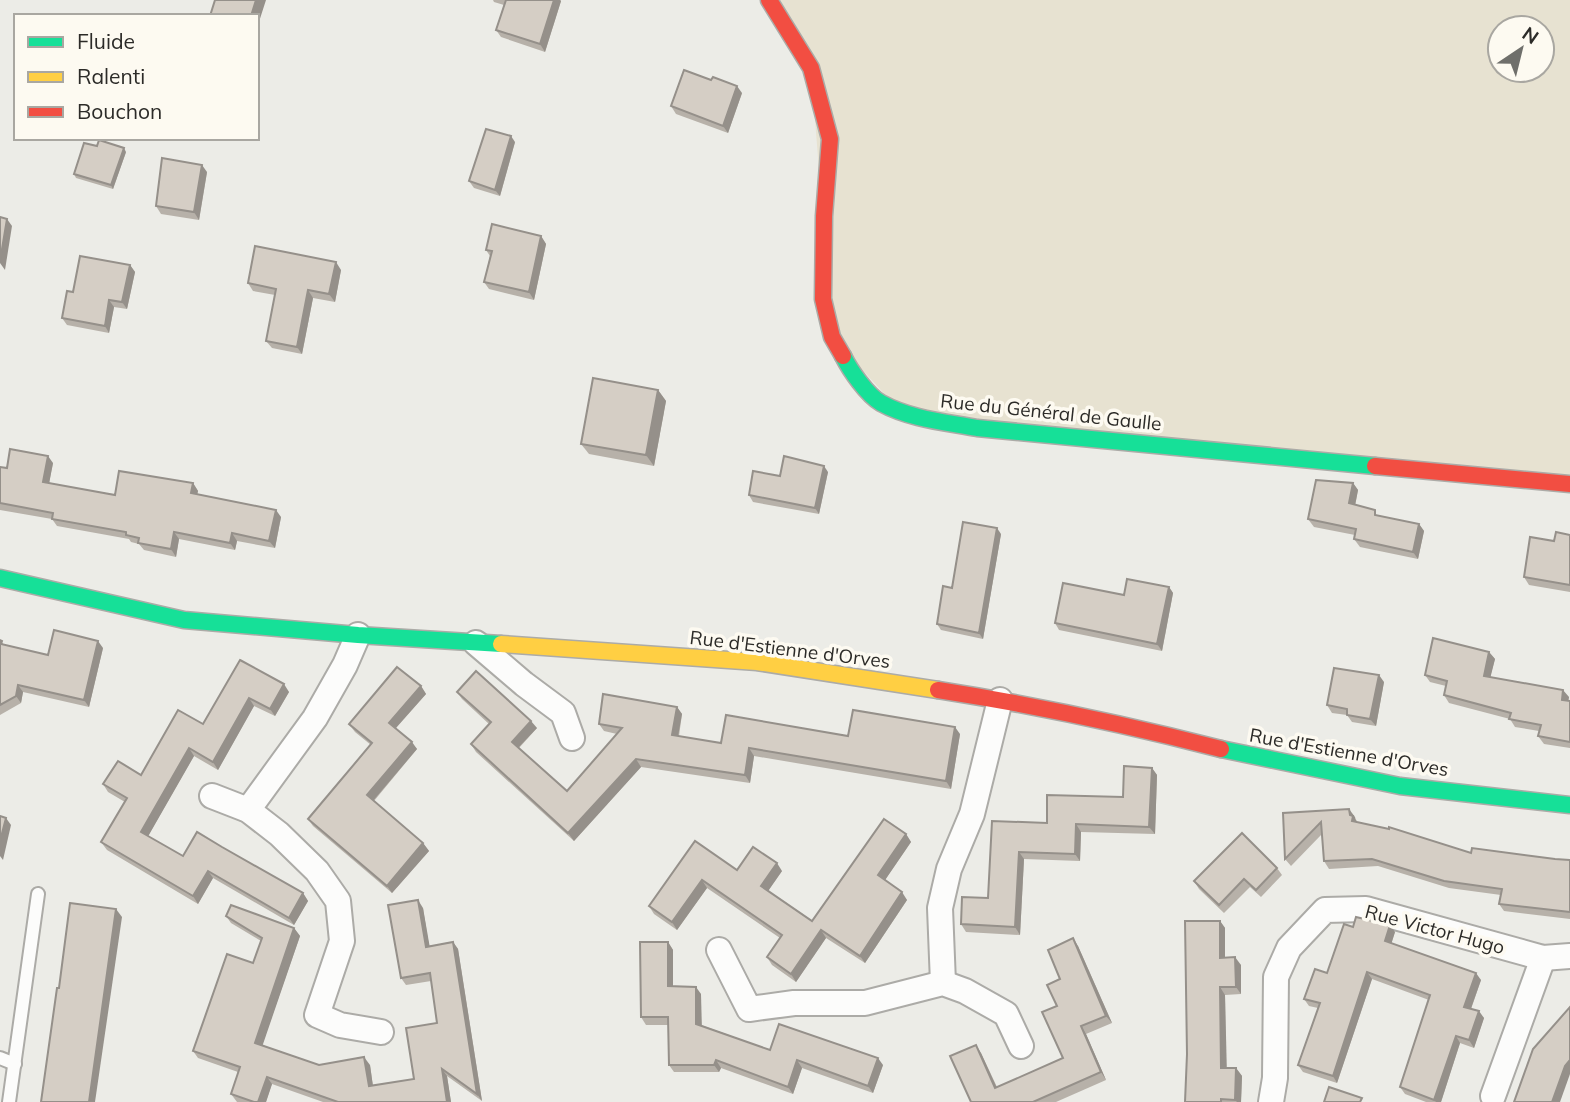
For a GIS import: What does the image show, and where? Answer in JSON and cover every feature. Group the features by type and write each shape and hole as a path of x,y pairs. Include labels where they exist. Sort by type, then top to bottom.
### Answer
{"street":[{"name":"Rue du Général de Gaulle","path":"769,0 811,68 830,139 824,216 823,299 832,337 852,373 879,402 916,417 977,428 1570,484"},
{"name":"Rue d'Estienne d'Orves","path":"0,579 184,620 358,635 757,662 1000,700 1156,732 1236,753 1400,786 1570,805"},
{"path":"247,810 315,718 345,665 358,635"},
{"path":"477,643 524,684 563,713 572,738"},
{"path":"943,983 940,908 950,869 972,814 1000,700"},
{"path":"212,796 247,810 279,834 317,871 338,901 342,941 317,1015 340,1025 382,1032"},
{"name":"Rue Victor Hugo","path":"1271,1102 1275,1078 1276,977 1289,948 1325,910 1366,909 1543,958 1570,956"},
{"path":"719,950 749,1009 794,1003 865,1003 943,983 1006,1014 1021,1046"},
{"path":"1493,1096 1543,958"}],"lane":[{"path":"9,1102 38,894"},
{"path":"0,1058 15,1063"}],"shaded area":[{"path":"768,0 1570,0 1570,484 902,413 832,337 811,68"}],"building":[{"path":"215,0 256,0 252,14 211,14"},
{"path":"506,0 554,0 540,44 496,30"},
{"path":"684,70 737,86 723,126 671,106"},
{"path":"486,129 511,136 495,190 469,181"},
{"path":"99,140 124,148 111,185 74,174 84,143 97,146"},
{"path":"162,158 202,165 194,212 156,206"},
{"path":"0,217 7,219 0,261"},
{"path":"492,224 541,236 529,292 484,282 492,251 486,250"},
{"path":"255,246 336,262 329,294 308,290 297,347 266,341 276,289 248,283"},
{"path":"80,256 130,265 122,302 109,300 105,326 62,318 67,291 73,292"},
{"path":"593,378 658,390 646,455 581,444"},
{"path":"10,449 48,456 43,482 115,495 119,471 193,483 191,493 276,510 269,541 232,533 230,543 174,532 171,549 138,543 139,538 126,535 126,532 52,519 53,513 0,503 0,467 7,468"},
{"path":"784,456 824,466 815,508 749,495 753,471 780,476"},
{"path":"1316,480 1353,483 1349,503 1375,510 1375,515 1419,524 1413,552 1354,539 1356,529 1308,519"},
{"path":"963,522 997,528 979,633 937,624 943,586 952,588"},
{"path":"1556,532 1570,535 1570,585 1524,577 1530,537 1554,541"},
{"path":"1127,579 1169,587 1157,644 1055,623 1063,583 1124,595"},
{"path":"54,630 98,641 84,700 18,685 16,696 0,705 0,640 1,644 48,655"},
{"path":"1433,638 1489,652 1484,676 1563,690 1562,700 1570,701 1570,742 1538,736 1541,725 1509,719 1511,713 1444,695 1447,681 1425,675"},
{"path":"240,660 284,684 270,709 249,698 213,762 189,748 141,832 183,856 197,832 303,893 289,918 208,871 193,896 101,842 127,798 103,784 118,761 141,775 178,710 203,724"},
{"path":"397,667 421,686 389,723 412,742 367,795 423,843 387,886 308,819 372,743 349,724"},
{"path":"1334,668 1379,675 1370,719 1347,715 1347,709 1327,705"},
{"path":"476,671 531,721 512,742 567,791 622,728 599,724 603,694 677,707 672,735 721,743 726,715 848,736 853,710 955,727 946,781 749,748 745,775 636,759 568,833 471,744 491,722 457,692"},
{"path":"1124,766 1152,768 1149,827 1076,824 1075,854 1019,852 1015,927 961,924 962,897 988,898 992,821 1047,823 1047,795 1123,797"},
{"path":"1349,809 1350,815 1353,816 1352,821 1389,827 1471,853 1472,848 1570,860 1570,912 1499,904 1502,889 1444,881 1372,859 1324,861 1321,822 1285,859 1283,813"},
{"path":"0,816 6,818 0,841"},
{"path":"884,819 906,834 878,875 902,892 860,956 821,930 791,974 767,957 782,935 702,880 672,922 649,906 695,841 737,870 753,847 777,863 761,886 812,921"},
{"path":"1242,833 1277,868 1256,890 1244,879 1219,905 1194,881"},
{"path":"418,900 426,947 453,942 477,1094 442,1069 447,1102 338,1102 267,1077 258,1102 254,1102 231,1094 240,1067 193,1051 227,954 253,963 262,938 226,916 231,905 294,928 255,1043 319,1065 364,1057 369,1086 414,1079 406,1028 437,1023 430,973 401,978 388,905"},
{"path":"70,903 116,909 89,1102 41,1102 59,988"},
{"path":"1356,917 1390,925 1385,941 1476,973 1464,1007 1479,1011 1469,1040 1456,1036 1434,1100 1400,1087 1430,995 1367,972 1333,1076 1298,1065 1320,1003 1304,999 1315,969 1327,973 1344,924 1353,927"},
{"path":"1185,921 1220,921 1220,958 1235,957 1236,987 1220,987 1221,1068 1236,1068 1235,1100 1185,1102"},
{"path":"1073,938 1106,1016 1081,1026 1101,1072 1033,1102 971,1102 950,1056 976,1045 995,1088 1063,1058 1042,1012 1057,1006 1047,985 1060,979 1048,950"},
{"path":"640,942 668,942 668,986 696,987 696,1024 770,1050 779,1024 878,1058 868,1086 797,1060 788,1087 716,1060 714,1065 669,1065 668,1017 641,1017"},
{"path":"1570,1007 1570,1060 1565,1066 1552,1102 1514,1102 1533,1049"},
{"path":"1329,1087 1362,1098 1360,1102 1324,1102"}],"traffic: fast":[{"path":"843,356 859,382 881,403 928,419 977,428 1375,466"},
{"path":"0,578 184,620 501,644"},
{"path":"1221,749 1400,786 1570,805"}],"traffic: slow":[{"path":"501,644 757,662 938,690"}],"traffic: jam":[{"path":"769,0 811,68 830,139 824,216 823,299 832,337 843,356"},
{"path":"1375,466 1570,484"},
{"path":"938,690 1081,716 1221,749"}]}
